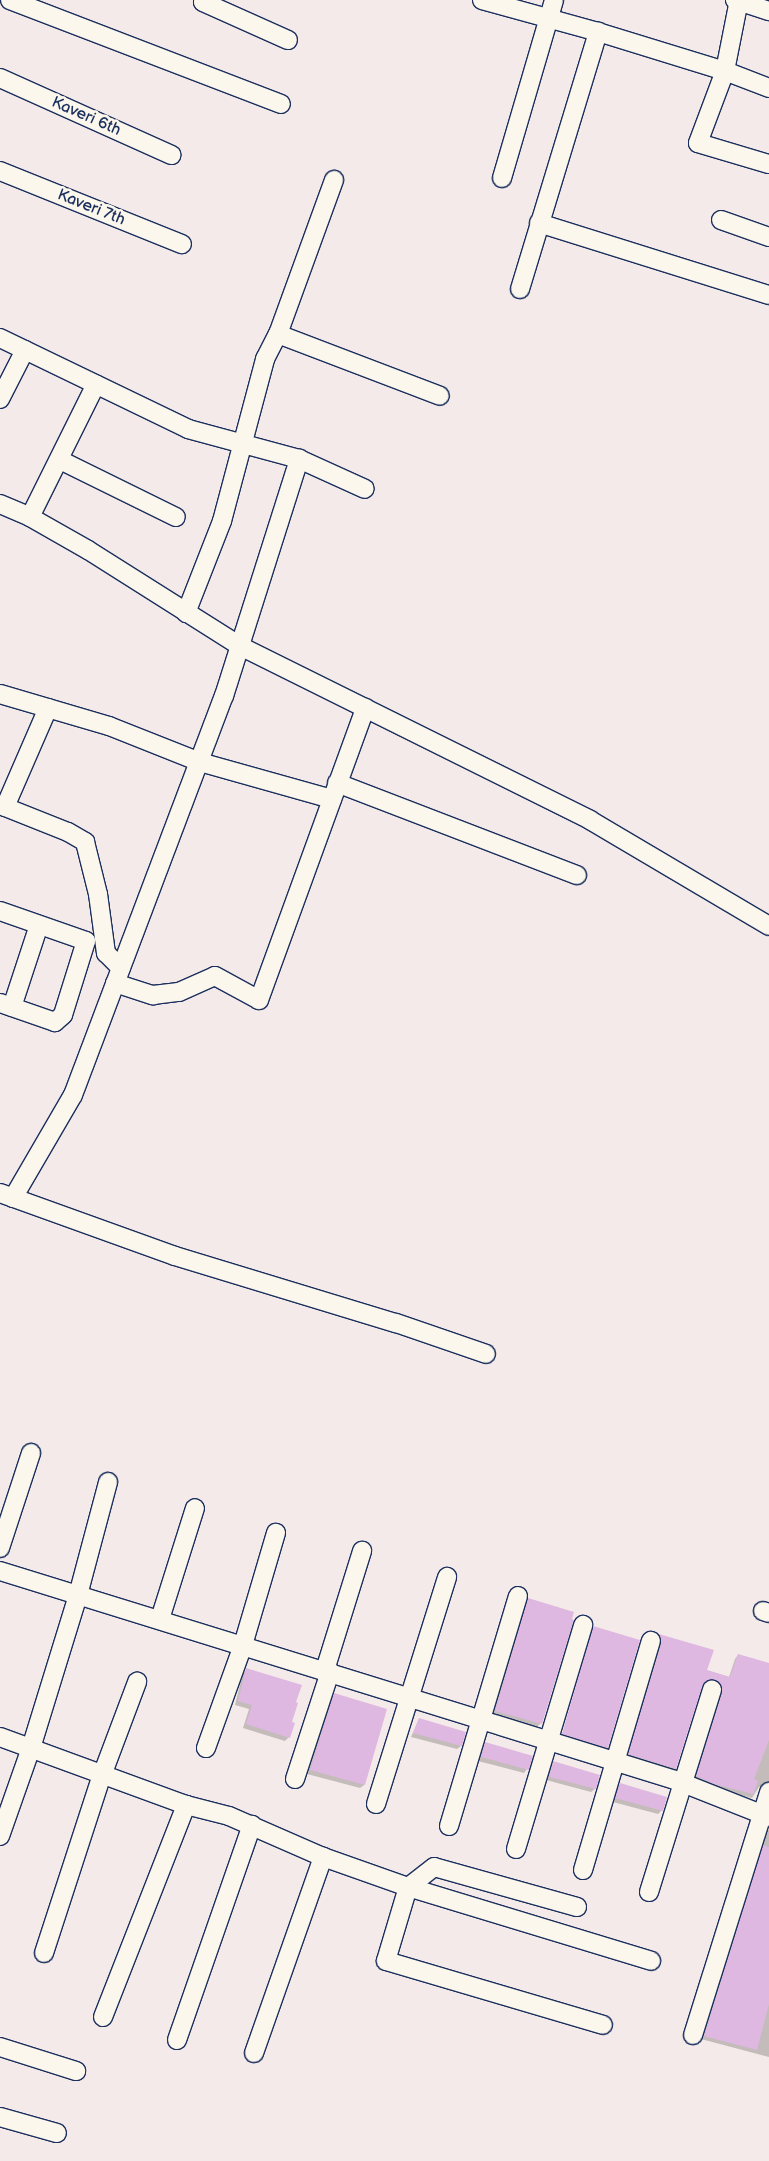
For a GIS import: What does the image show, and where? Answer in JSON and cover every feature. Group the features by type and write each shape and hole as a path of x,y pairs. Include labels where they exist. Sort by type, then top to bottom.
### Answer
{"street":[{"path":"10,0 281,104"},
{"path":"204,0 203,2 288,40"},
{"path":"482,0 598,32 725,71 769,88"},
{"path":"502,178 554,0"},
{"path":"769,11 738,0 725,71 698,143 769,164"},
{"path":"520,289 598,32"},
{"name":"Kaveri 6th","path":"0,78 171,155"},
{"name":"Kaveri 7th","path":"0,171 182,244"},
{"path":"186,613 222,520 265,359 278,334 334,180"},
{"path":"721,220 769,237"},
{"path":"539,224 769,295"},
{"path":"278,334 440,396"},
{"path":"0,338 188,429 299,459 365,488"},
{"path":"0,399 25,350"},
{"path":"30,518 96,384"},
{"path":"299,459 240,646 200,762 73,1095 6,1196 175,1256 396,1323 486,1354"},
{"path":"60,460 176,517"},
{"path":"0,504 88,550 240,646 590,820 769,926"},
{"path":"0,694 109,726 200,762 335,791 577,875"},
{"path":"48,708 3,806 68,832 85,842 98,894 106,953 118,975 153,995 178,992 215,976 259,1000 365,708"},
{"path":"0,911 39,924 86,941 63,1015 55,1022 6,1005 39,924"},
{"path":"0,1548 30,1453"},
{"path":"0,1836 31,1748 78,1595 108,1482"},
{"path":"160,1620 195,1508"},
{"path":"206,1748 243,1645 276,1533"},
{"path":"295,1779 362,1551"},
{"path":"0,1571 328,1671 481,1721 683,1783 765,1816"},
{"path":"376,1804 447,1577"},
{"path":"449,1826 518,1596"},
{"path":"516,1850 584,1625"},
{"path":"583,1870 651,1641"},
{"path":"44,1953 137,1682"},
{"path":"649,1892 712,1690"},
{"path":"0,1738 31,1748 103,1777 186,1805 252,1824 323,1857 408,1887 651,1961"},
{"path":"693,2035 765,1816 769,1792"},
{"path":"103,2017 186,1805"},
{"path":"177,2040 252,1824"},
{"path":"254,2052 323,1857"},
{"path":"577,1907 434,1867 408,1887 386,1961 603,2025"},
{"path":"0,2047 76,2071"},
{"path":"0,2117 57,2133"}],"building":[{"path":"528,1598 574,1612 572,1619 574,1620 542,1724 495,1711"},
{"path":"593,1626 640,1640 608,1748 562,1734"},
{"path":"659,1634 714,1650 707,1670 730,1677 738,1654 769,1663 769,1740 754,1779 758,1781 753,1794 714,1784 696,1776 722,1693 722,1687 716,1680 709,1680 702,1687 676,1769 628,1754 661,1644"},
{"path":"246,1668 302,1685 296,1702 298,1703 292,1722 295,1723 290,1738 246,1724 252,1705 238,1701"},
{"path":"334,1693 387,1709 365,1785 310,1770"},
{"path":"419,1718 466,1732 462,1746 413,1733"},
{"path":"485,1742 533,1756 529,1770 481,1757"},
{"path":"553,1761 600,1775 596,1789 549,1777"},
{"path":"620,1783 667,1797 663,1811 615,1798"},
{"path":"763,1845 769,1847 769,2004 757,2050 704,2036"}]}
